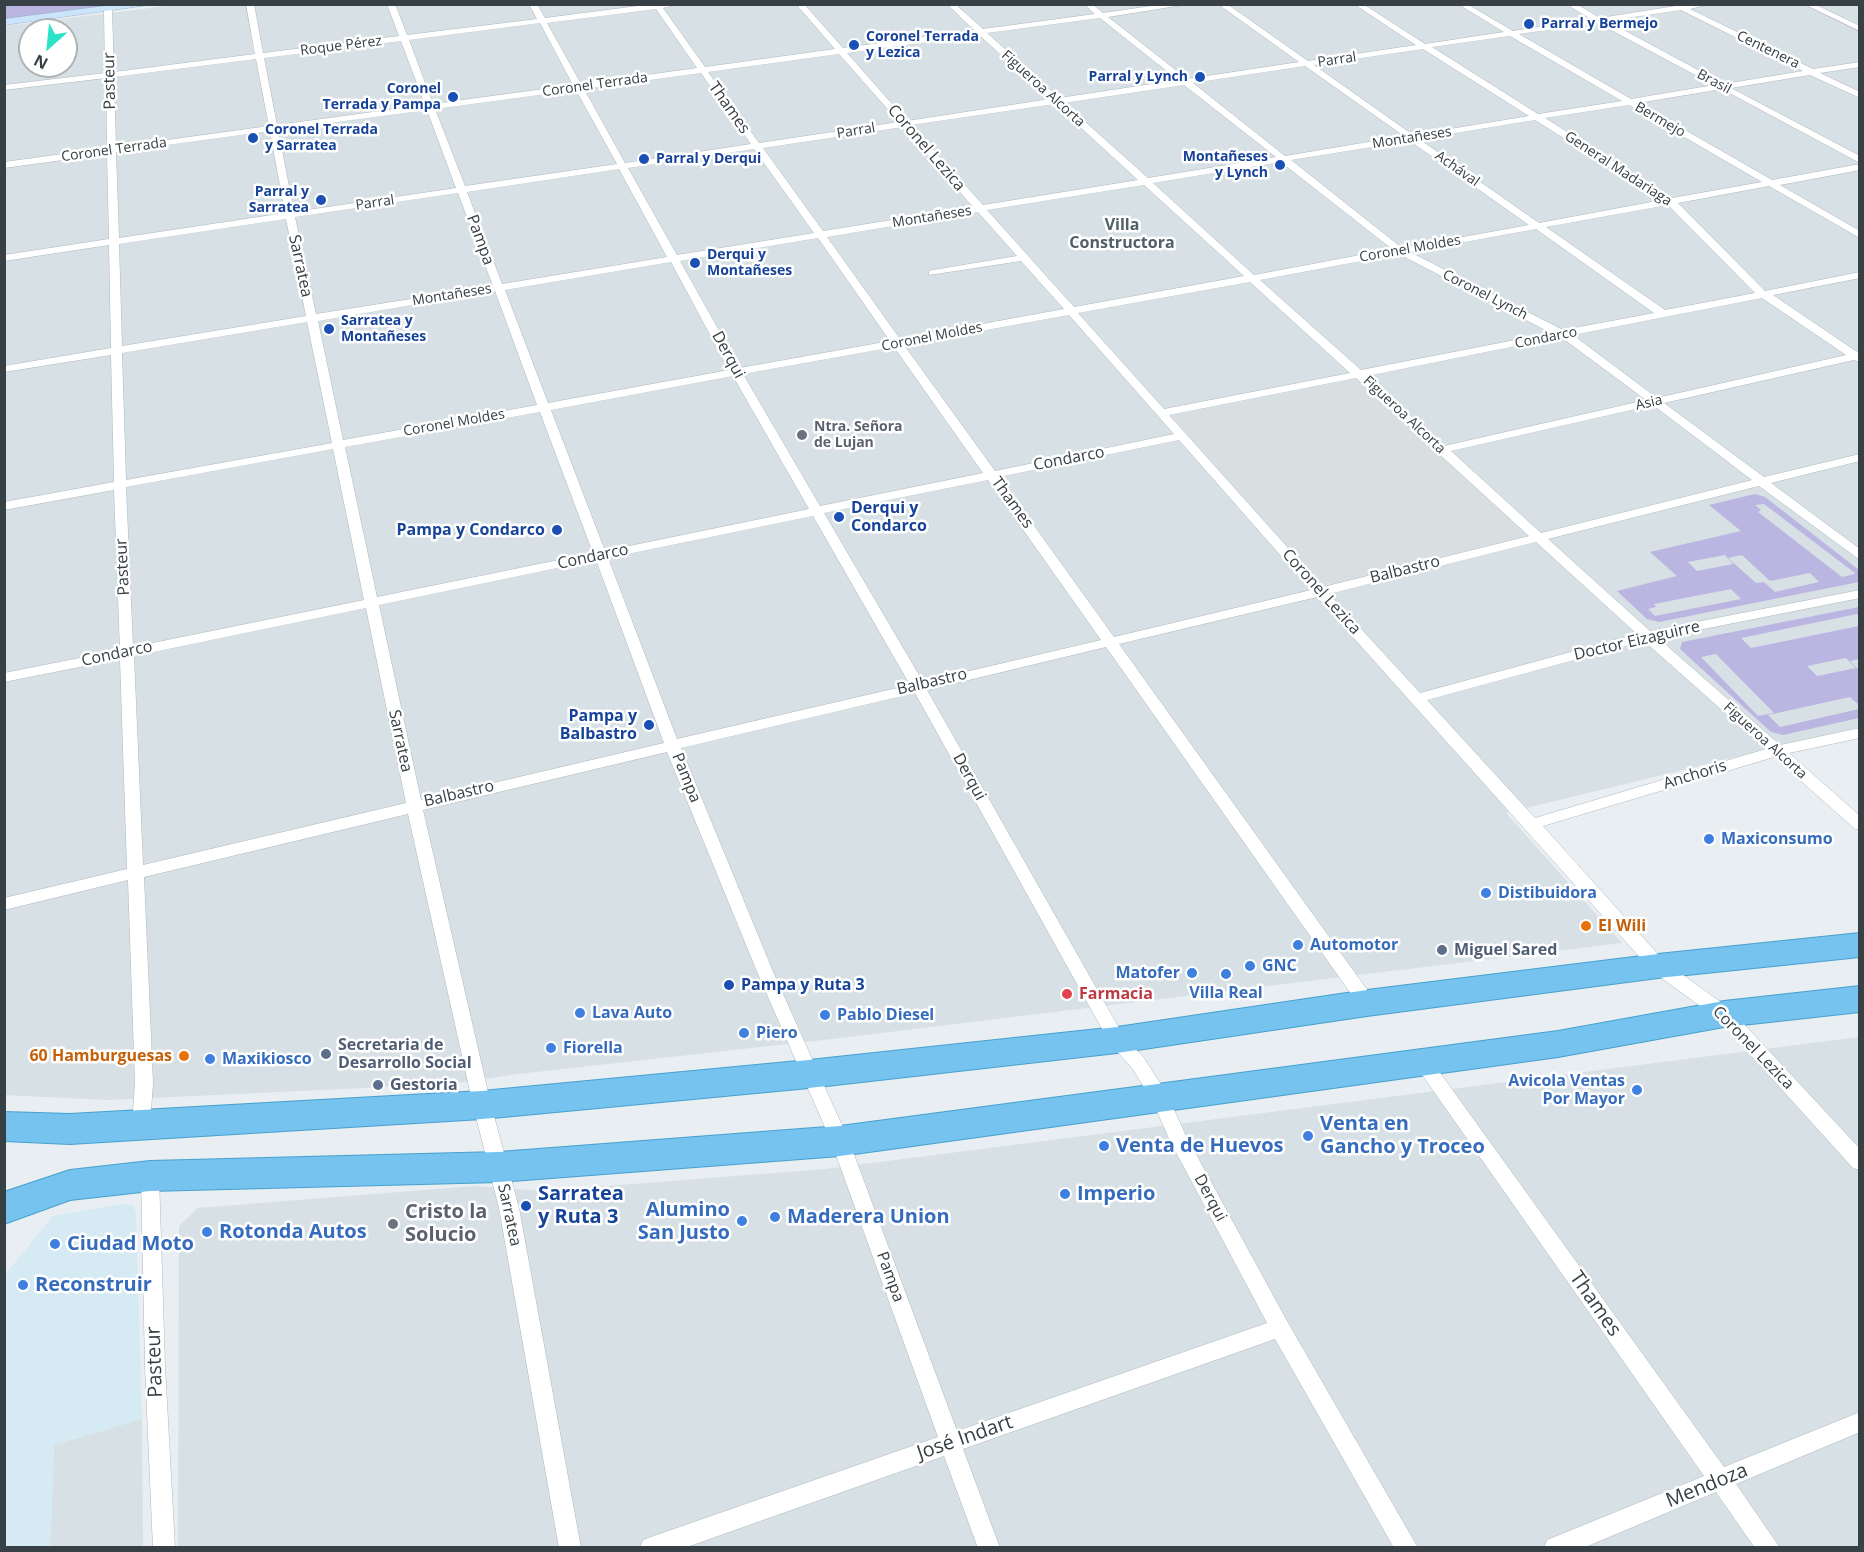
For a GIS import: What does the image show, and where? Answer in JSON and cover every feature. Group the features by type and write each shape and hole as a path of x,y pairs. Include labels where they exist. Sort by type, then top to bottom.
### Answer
{"highway":[{"path":"4,1126 70,1129 482,1105 809,1074 1117,1040 1367,1003 1658,966 1860,945"},
{"path":"4,1209 44,1192 70,1185 150,1176 499,1167 840,1141 1558,1044 1724,1014 1860,999"}],"street":[{"path":"4,22 151,4"},
{"name":"Sarratea","path":"250,4 311,318 414,805 482,1105 509,1208 570,1548"},
{"name":"Pampa","path":"391,4 672,745 809,1074 840,1141 989,1548"},
{"name":"Derqui","path":"533,4 736,372 818,510 1117,1040 1138,1063 1161,1099 1177,1136 1280,1328 1407,1548"},
{"name":"Roque Pérez","path":"4,88 677,4"},
{"path":"799,5 805,4"},
{"name":"Figueroa Alcorta","path":"950,4 1647,636 1860,825"},
{"name":"Coronel Lynch","path":"1086,4 1183,83 1400,251 1564,334 1860,556"},
{"name":"Coronel Terrada","path":"4,165 1186,4"},
{"name":"Achával","path":"1221,4 1663,314"},
{"name":"General Madariaga","path":"1357,4 1670,201 1763,294 1858,358"},
{"name":"Bermejo","path":"1461,4 1860,235"},
{"name":"Brasil","path":"1569,4 1860,160"},
{"name":"Parral","path":"4,258 1599,21 1679,6 1707,4"},
{"path":"1807,4 1860,28"},
{"name":"Coronel Lezica","path":"799,5 1320,592 1658,966 1724,1014 1860,1162"},
{"name":"Thames","path":"657,6 1367,1003"},
{"name":"Centenera","path":"1679,6 1860,96"},
{"name":"Pasteur","path":"108,10 120,484 144,1083 141,1124"},
{"name":"Montañeses","path":"4,369 1860,64"},
{"name":"Coronel Moldes","path":"4,506 1860,167"},
{"path":"933,273 1023,258"},
{"name":"Condarco","path":"1162,413 1860,275"},
{"name":"Asia","path":"1441,450 1858,358"},
{"name":"Condarco","path":"4,678 1182,436"},
{"name":"Balbastro","path":"4,904 1320,592 1860,457"},
{"name":"Doctor Eizaguirre","path":"1418,698 1647,636 1860,594"},
{"name":"Anchoris","path":"1532,824 1777,751 1860,734"},
{"name":"Thames","path":"1422,1061 1769,1548"},
{"name":"Pasteur","path":"150,1176 155,1366 164,1548"},
{"name":"José Indart","path":"651,1548 1280,1328"},
{"name":"Mendoza","path":"1555,1548 1860,1422"}],"shaded area":[{"path":"5,4 140,5 18,18 5,21"},
{"path":"183,4 1859,5 1859,727 1506,813 1622,943 832,1039 518,1074 451,1084 107,1100 5,1095 5,26 18,24 18,78 78,78 78,18 70,18"},
{"path":"1350,381 1368,386 1520,531 1519,536 1334,582 1320,580 1176,420 1181,415"},
{"path":"1755,494 1765,497 1859,570 1859,582 1659,622 1647,619 1617,591 1677,576 1650,552 1741,531 1709,505","holes":["1764,504 1855,574 1842,577 1758,512 1761,510 1755,505","1725,555 1733,564 1697,571 1688,562","1742,555 1770,581 1810,573 1819,582 1775,592 1764,582 1756,583 1728,558","1731,589 1741,599 1655,616 1648,609 1656,607 1654,604"]},
{"path":"1859,607 1859,616 1857,614 1741,638 1751,648 1859,626 1859,659 1850,661 1859,670 1859,705 1850,697 1768,715 1780,727 1859,709 1859,718 1783,735 1771,732 1680,649 1682,642","holes":["1716,654 1774,713 1758,716 1701,657","1846,658 1856,668 1817,676 1807,666"]},
{"path":"1859,1037 1859,1547 178,1548 179,1226 198,1208 475,1186 544,1191 825,1169"},
{"path":"122,1204 133,1205 136,1213 142,1419 54,1445 50,1547 5,1547 5,1275 53,1216"},
{"path":"142,1419 143,1547 50,1548 54,1445"}],"place":[{"name":"Parral y Bermejo","path":"1529,24"},
{"name":"Coronel Terrada y Lezica","path":"854,45"},
{"name":"Parral y Lynch","path":"1200,77"},
{"name":"Coronel Terrada y Pampa","path":"453,97"},
{"name":"Coronel Terrada y Sarratea","path":"253,138"},
{"name":"Parral y Derqui","path":"644,159"},
{"name":"Montañeses y Lynch","path":"1280,165"},
{"name":"Parral y Sarratea","path":"321,200"},
{"name":"Derqui y Montañeses","path":"695,263"},
{"name":"Sarratea y Montañeses","path":"329,329"},
{"name":"Ntra. Señora de Lujan","path":"802,435"},
{"name":"Derqui y Condarco","path":"839,517"},
{"name":"Pampa y Condarco","path":"557,530"},
{"name":"Pampa y Balbastro","path":"649,725"},
{"name":"Maxiconsumo","path":"1709,839"},
{"name":"Distibuidora","path":"1486,893"},
{"name":"El Wili","path":"1586,926"},
{"name":"Automotor","path":"1298,945"},
{"name":"Miguel Sared","path":"1442,950"},
{"name":"GNC","path":"1250,966"},
{"name":"Matofer","path":"1192,973"},
{"name":"Villa Real","path":"1226,974"},
{"name":"Pampa y Ruta 3","path":"729,985"},
{"name":"Farmacia","path":"1067,994"},
{"name":"Lava Auto","path":"580,1013"},
{"name":"Pablo Diesel","path":"825,1015"},
{"name":"Piero","path":"744,1033"},
{"name":"Fiorella","path":"551,1048"},
{"name":"Secretaria de Desarrollo Social","path":"326,1054"},
{"name":"60 Hamburguesas","path":"184,1056"},
{"name":"Maxikiosco","path":"210,1059"},
{"name":"Gestoria","path":"378,1085"},
{"name":"Avicola Ventas Por Mayor","path":"1637,1090"},
{"name":"Venta en Gancho y Troceo","path":"1308,1136"},
{"name":"Venta de Huevos","path":"1104,1146"},
{"name":"Imperio","path":"1065,1194"},
{"name":"Sarratea y Ruta 3","path":"526,1206"},
{"name":"Maderera Union","path":"775,1217"},
{"name":"Alumino San Justo","path":"742,1221"},
{"name":"Cristo la Solucio","path":"393,1224"},
{"name":"Rotonda Autos","path":"207,1232"},
{"name":"Ciudad Moto","path":"55,1244"},
{"name":"Reconstruir","path":"23,1285"}],"district":[{"name":"Villa Constructora","path":"1122,234"}]}
